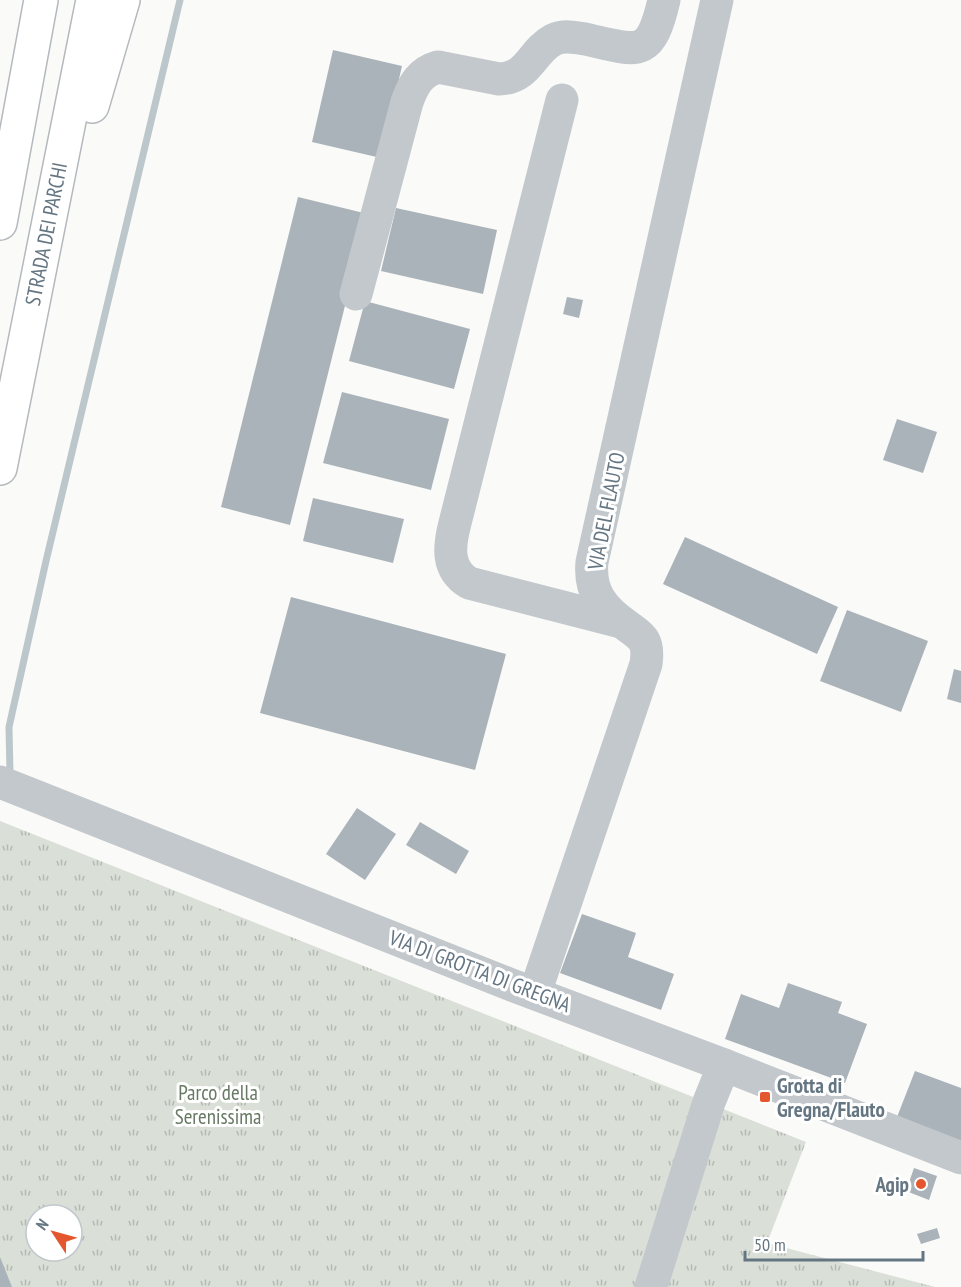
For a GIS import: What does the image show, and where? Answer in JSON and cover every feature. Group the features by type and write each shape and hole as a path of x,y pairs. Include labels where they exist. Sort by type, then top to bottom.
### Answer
{"highway":[{"path":"0,167 19,0"},
{"path":"0,223 41,0"},
{"name":"STRADA DEI PARCHI","path":"0,468 93,0"},
{"path":"32,306 123,0"}],"street":[{"path":"356,294 407,102 416,81 422,74 438,67 509,79 520,73 554,39 562,37 572,36 622,47 638,47 651,40 655,33 664,0"},
{"name":"VIA DEL FLAUTO","path":"535,993 646,664 647,651 644,641 606,609 596,595 592,578 592,562 717,0"},
{"path":"562,100 455,523 450,558 455,571 469,584 621,622"},
{"name":"VIA DI GROTTA DI GREGNA","path":"0,782 961,1158"},
{"path":"651,1287 709,1102 724,1065"}],"green space":[{"name":"Parco della Serenissima","path":"0,821 806,1142 767,1243 935,1287 0,1287"}],"building":[{"path":"333,50 402,66 381,158 312,142"},
{"path":"298,197 368,214 290,525 221,507"},
{"path":"396,208 497,230 483,294 381,271"},
{"path":"567,297 583,300 579,318 563,314"},
{"path":"365,301 470,329 454,389 349,361"},
{"path":"342,392 449,419 431,490 323,463"},
{"path":"897,419 937,432 923,473 883,460"},
{"path":"313,498 404,519 393,563 303,541"},
{"path":"685,537 838,607 817,654 663,584"},
{"path":"291,597 506,654 475,770 260,713"},
{"path":"847,610 928,641 901,712 820,681"},
{"path":"954,669 961,671 961,703 947,699"},
{"path":"357,808 396,834 365,880 326,854"},
{"path":"420,822 469,851 456,874 406,845"},
{"path":"582,914 636,933 628,957 674,974 661,1010 560,973"},
{"path":"788,983 842,1002 838,1013 867,1024 845,1083 725,1039 741,994 779,1008"},
{"path":"915,1071 961,1088 961,1141 897,1117"},
{"name":"Agip","path":"914,1168 937,1176 929,1200 906,1191"},
{"path":"937,1228 940,1238 921,1244 917,1234"},
{"path":"0,1257 12,1287 0,1287"}],"waterway":[{"path":"10,773 9,727 46,561 180,0"}],"place":[{"name":"Grotta di Gregna/Flauto","path":"765,1097"},
{"name":"Agip","path":"921,1184"}]}
